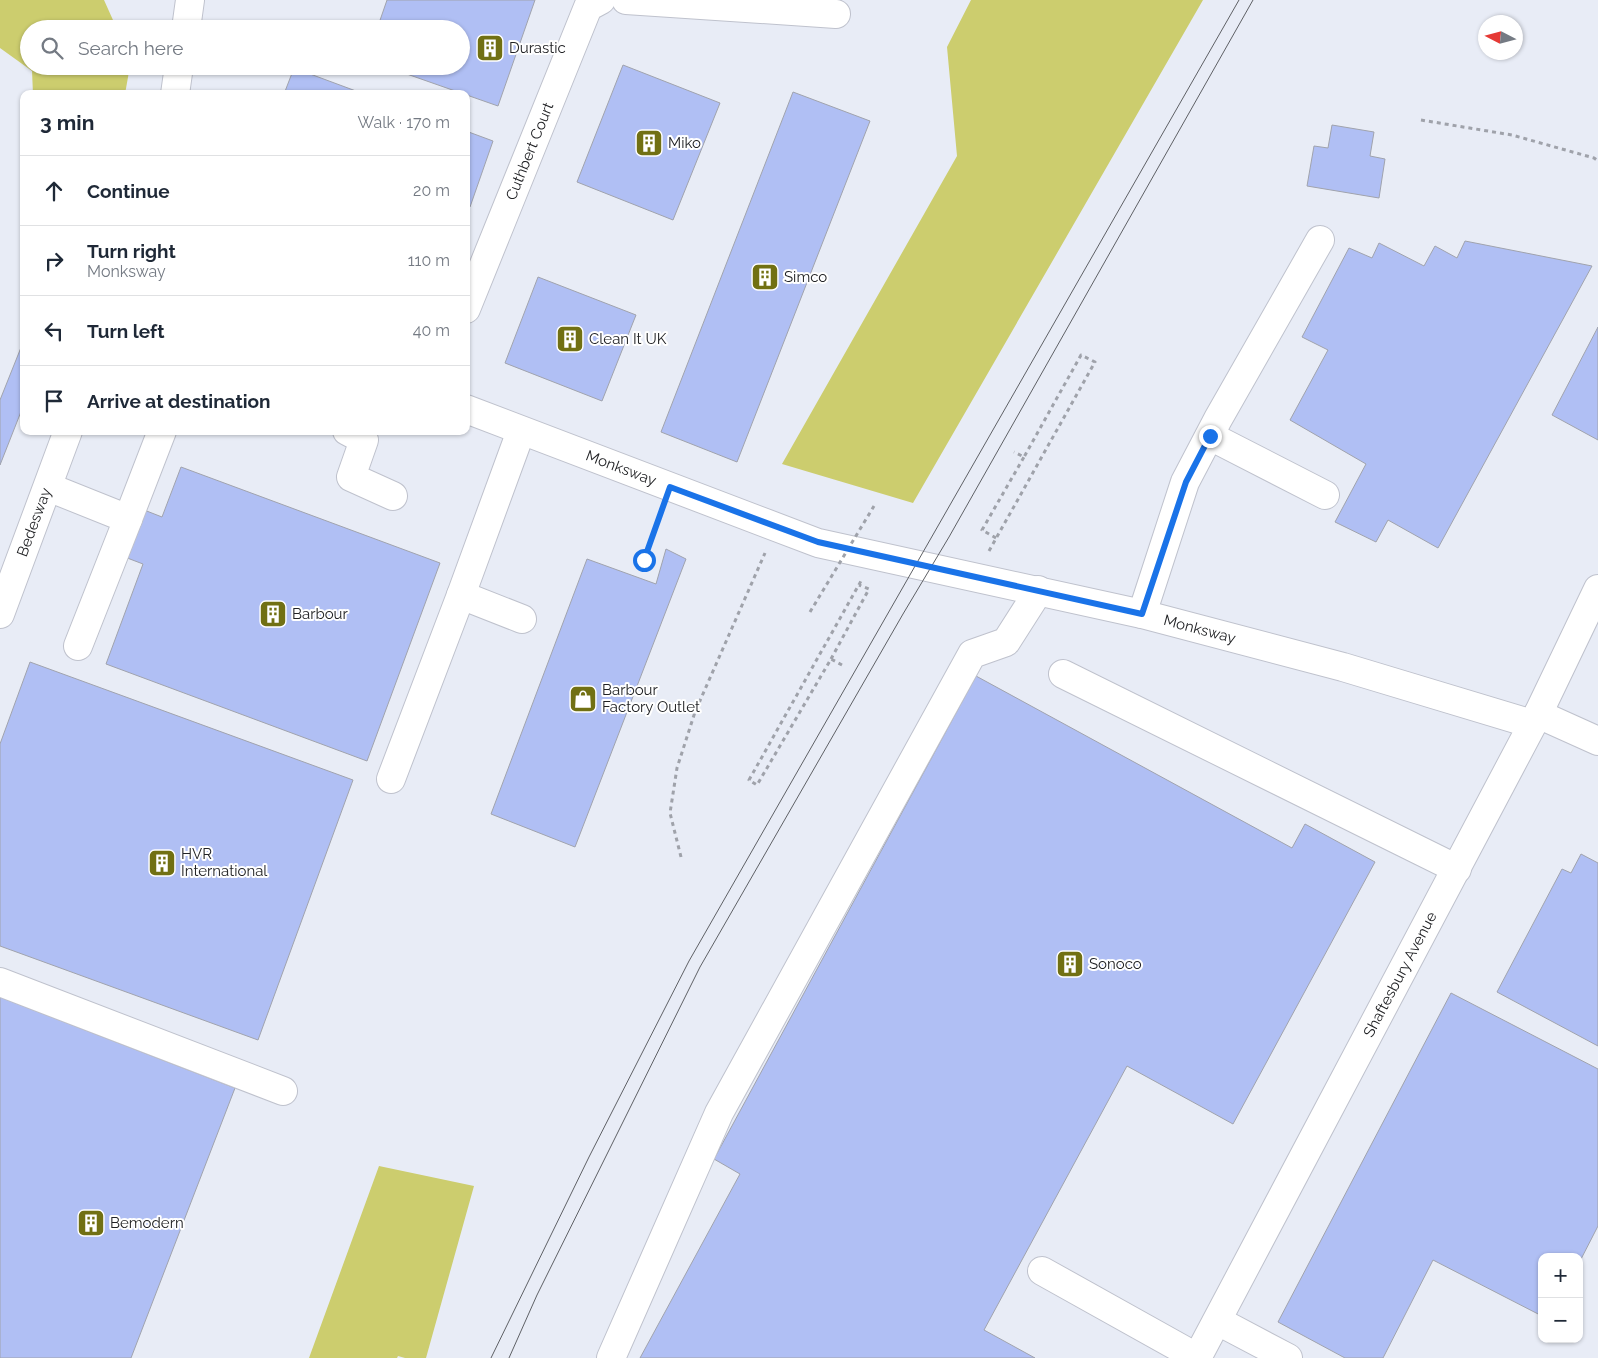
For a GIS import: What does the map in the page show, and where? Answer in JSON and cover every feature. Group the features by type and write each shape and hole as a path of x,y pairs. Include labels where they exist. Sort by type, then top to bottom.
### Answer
{"street":[{"path":"187,20 190,0"},
{"name":"Cuthbert Court","path":"470,299 588,7 601,0"},
{"path":"626,0 785,5 836,14"},
{"path":"176,90 178,75"},
{"path":"1142,614 1186,482 1223,411 1320,240"},
{"name":"Monksway","path":"470,411 818,542 1142,614 1535,719 1598,741"},
{"path":"391,779 521,431"},
{"name":"Bedesway","path":"0,614 67,435"},
{"path":"78,646 160,435"},
{"path":"355,435 364,440 351,477 393,496"},
{"path":"1210,436 1325,495"},
{"path":"48,487 128,519"},
{"name":"Shaftesbury Avenue","path":"1197,1358 1457,869 1535,719 1598,589"},
{"path":"611,1358 719,1113 962,671 972,654 1006,642 1038,590"},
{"path":"461,595 522,619"},
{"path":"1063,674 1457,869"},
{"path":"0,982 283,1091"},
{"path":"1042,1271 1197,1358"},
{"path":"1218,1321 1288,1358"}],"path":[{"path":"1421,120 1512,135 1594,158 1598,161"},
{"path":"988,553 1095,362 1081,355 982,530 996,538"},
{"path":"1014,452 1024,457"},
{"path":"644,560 670,487"},
{"path":"810,612 874,506"},
{"path":"681,857 670,813 677,768 695,712 776,527"},
{"path":"859,585 869,590 757,785 749,780 859,585 876,555"},
{"path":"831,659 842,665"}],"shaded area":[{"path":"0,0 104,0 113,20 20,20 20,62 0,48"},
{"path":"971,0 1203,0 913,503 782,464 957,156 947,47"},
{"path":"32,75 128,75 126,90 33,90"},
{"path":"379,1166 474,1186 426,1358 398,1356 397,1358 309,1358"}],"building":[{"name":"Durastic","path":"387,0 535,0 498,106 470,96 470,90 452,90 410,75 470,75 470,20 380,20"},
{"name":"Miko","path":"623,65 720,103 673,220 577,182"},
{"path":"291,75 313,75 353,90 286,90"},
{"name":"Simco","path":"793,92 870,121 737,462 661,432"},
{"path":"1332,125 1374,132 1370,156 1385,159 1379,198 1307,186 1314,146 1328,148"},
{"path":"470,132 493,141 470,207"},
{"path":"1465,241 1592,266 1438,548 1388,520 1376,542 1335,522 1366,464 1290,420 1328,350 1302,337 1349,248 1372,258 1379,243 1424,266 1435,246 1457,258"},
{"name":"Clean It UK","path":"538,277 636,315 602,401 505,363"},
{"path":"1598,327 1598,440 1552,415"},
{"path":"20,350 20,414 0,465 0,400"},
{"name":"Barbour","path":"181,467 440,563 367,761 106,664 143,564 122,556 139,508 162,517"},
{"name":"Barbour Factory Outlet","path":"666,549 686,559 575,847 491,814 587,559 656,584"},
{"name":"HVR International","path":"30,662 353,780 258,1040 0,946 0,744"},
{"name":"Sonoco","path":"976,676 1292,848 1305,824 1375,862 1233,1124 1127,1066 984,1330 1035,1358 640,1358 740,1174 714,1159"},
{"path":"1581,854 1598,863 1598,1046 1497,992 1562,869 1571,873"},
{"path":"1451,993 1598,1069 1598,1226 1583,1255 1583,1253 1538,1253 1538,1314 1433,1260 1383,1358 1345,1358 1278,1322"},
{"name":"Bemodern","path":"0,997 235,1088 131,1358 0,1358"}],"tram line":[{"path":"491,1358 589,1157 689,961 1239,0"},
{"path":"509,1358 537,1295 700,967 949,537 1253,0"}],"place":[{"name":"Durastic","path":"490,48"},
{"name":"Miko","path":"649,143"},
{"name":"Simco","path":"765,277"},
{"name":"Clean It UK","path":"570,339"},
{"name":"Barbour","path":"273,614"},
{"name":"Barbour Factory Outlet","path":"583,699"},
{"name":"HVR International","path":"162,863"},
{"name":"Sonoco","path":"1070,964"},
{"name":"Bemodern","path":"91,1223"}],"route":[{"path":"644,560 670,487 818,542 1142,614 1167,534 1186,482 1210,436"}]}
